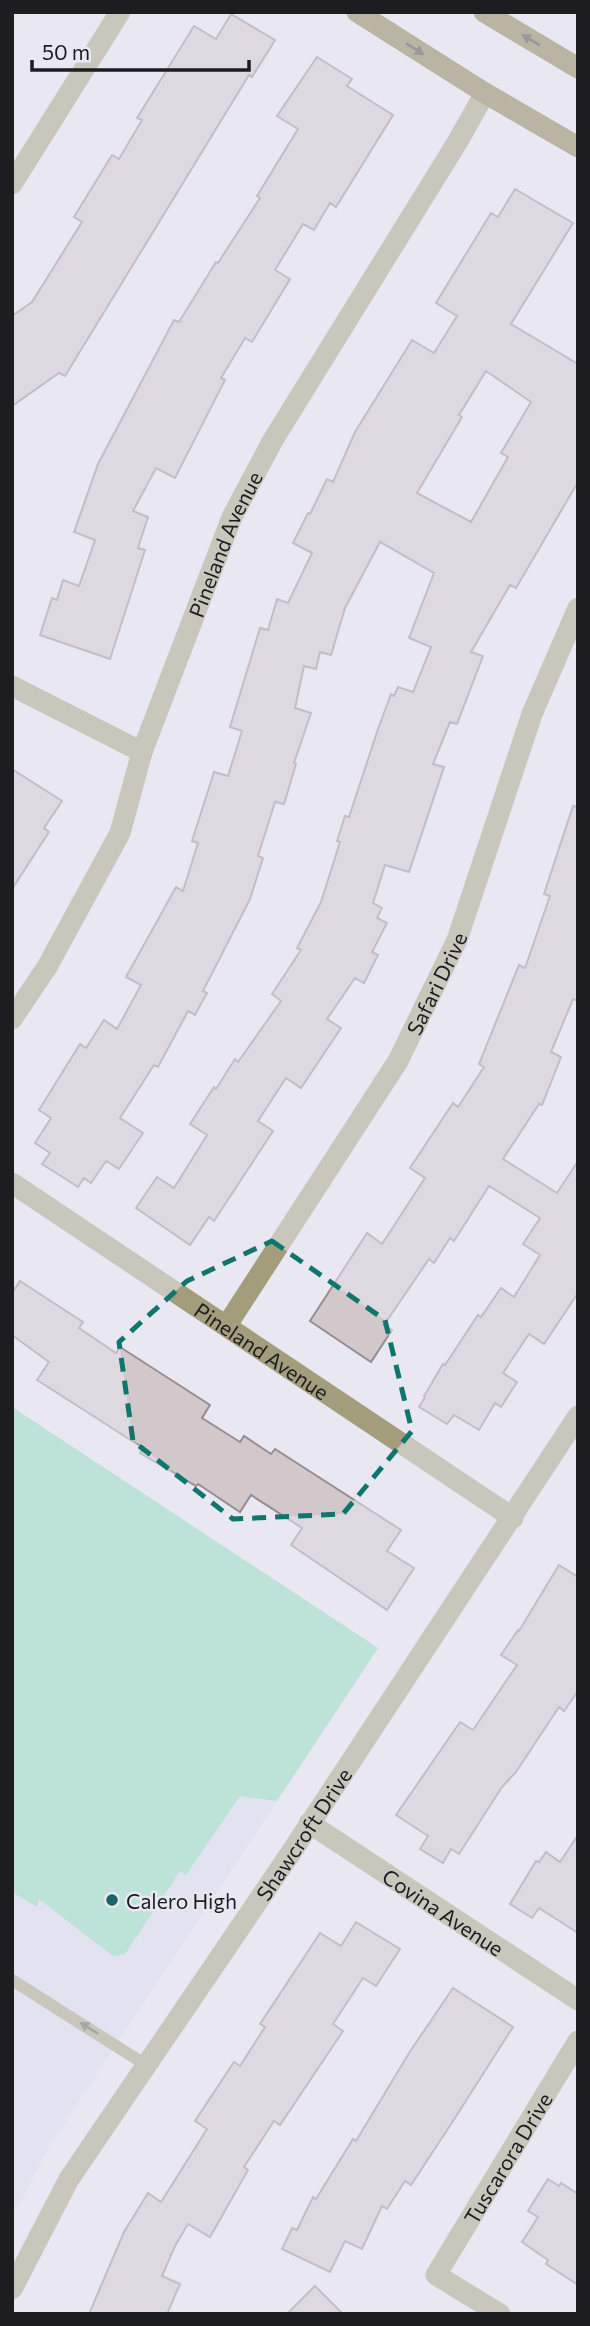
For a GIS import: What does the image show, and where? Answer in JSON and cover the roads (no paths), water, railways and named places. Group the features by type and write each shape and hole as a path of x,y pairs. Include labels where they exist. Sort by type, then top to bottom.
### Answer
{"main road":[{"path":"357,12 485,93 578,147"},
{"path":"484,12 578,68"}],"street":[{"path":"12,184 120,12"},
{"name":"Pineland Avenue","path":"12,1019 47,967 120,834 142,752 232,517 272,440 485,93"},
{"name":"Safari Drive","path":"227,1325 398,1061 457,940 531,714 578,608"},
{"path":"12,686 142,752"},
{"name":"Pineland Avenue","path":"12,1183 513,1518"},
{"name":"Shawcroft Drive","path":"14,2279 69,2179 513,1518 578,1416"},
{"name":"Covina Avenue","path":"309,1823 578,2000"},
{"name":"Tuscarora Drive","path":"500,2314 436,2275 578,2041"}],"lane":[{"path":"12,1980 146,2065"}],"place":[{"name":"Calero High","path":"112,1900"}]}
